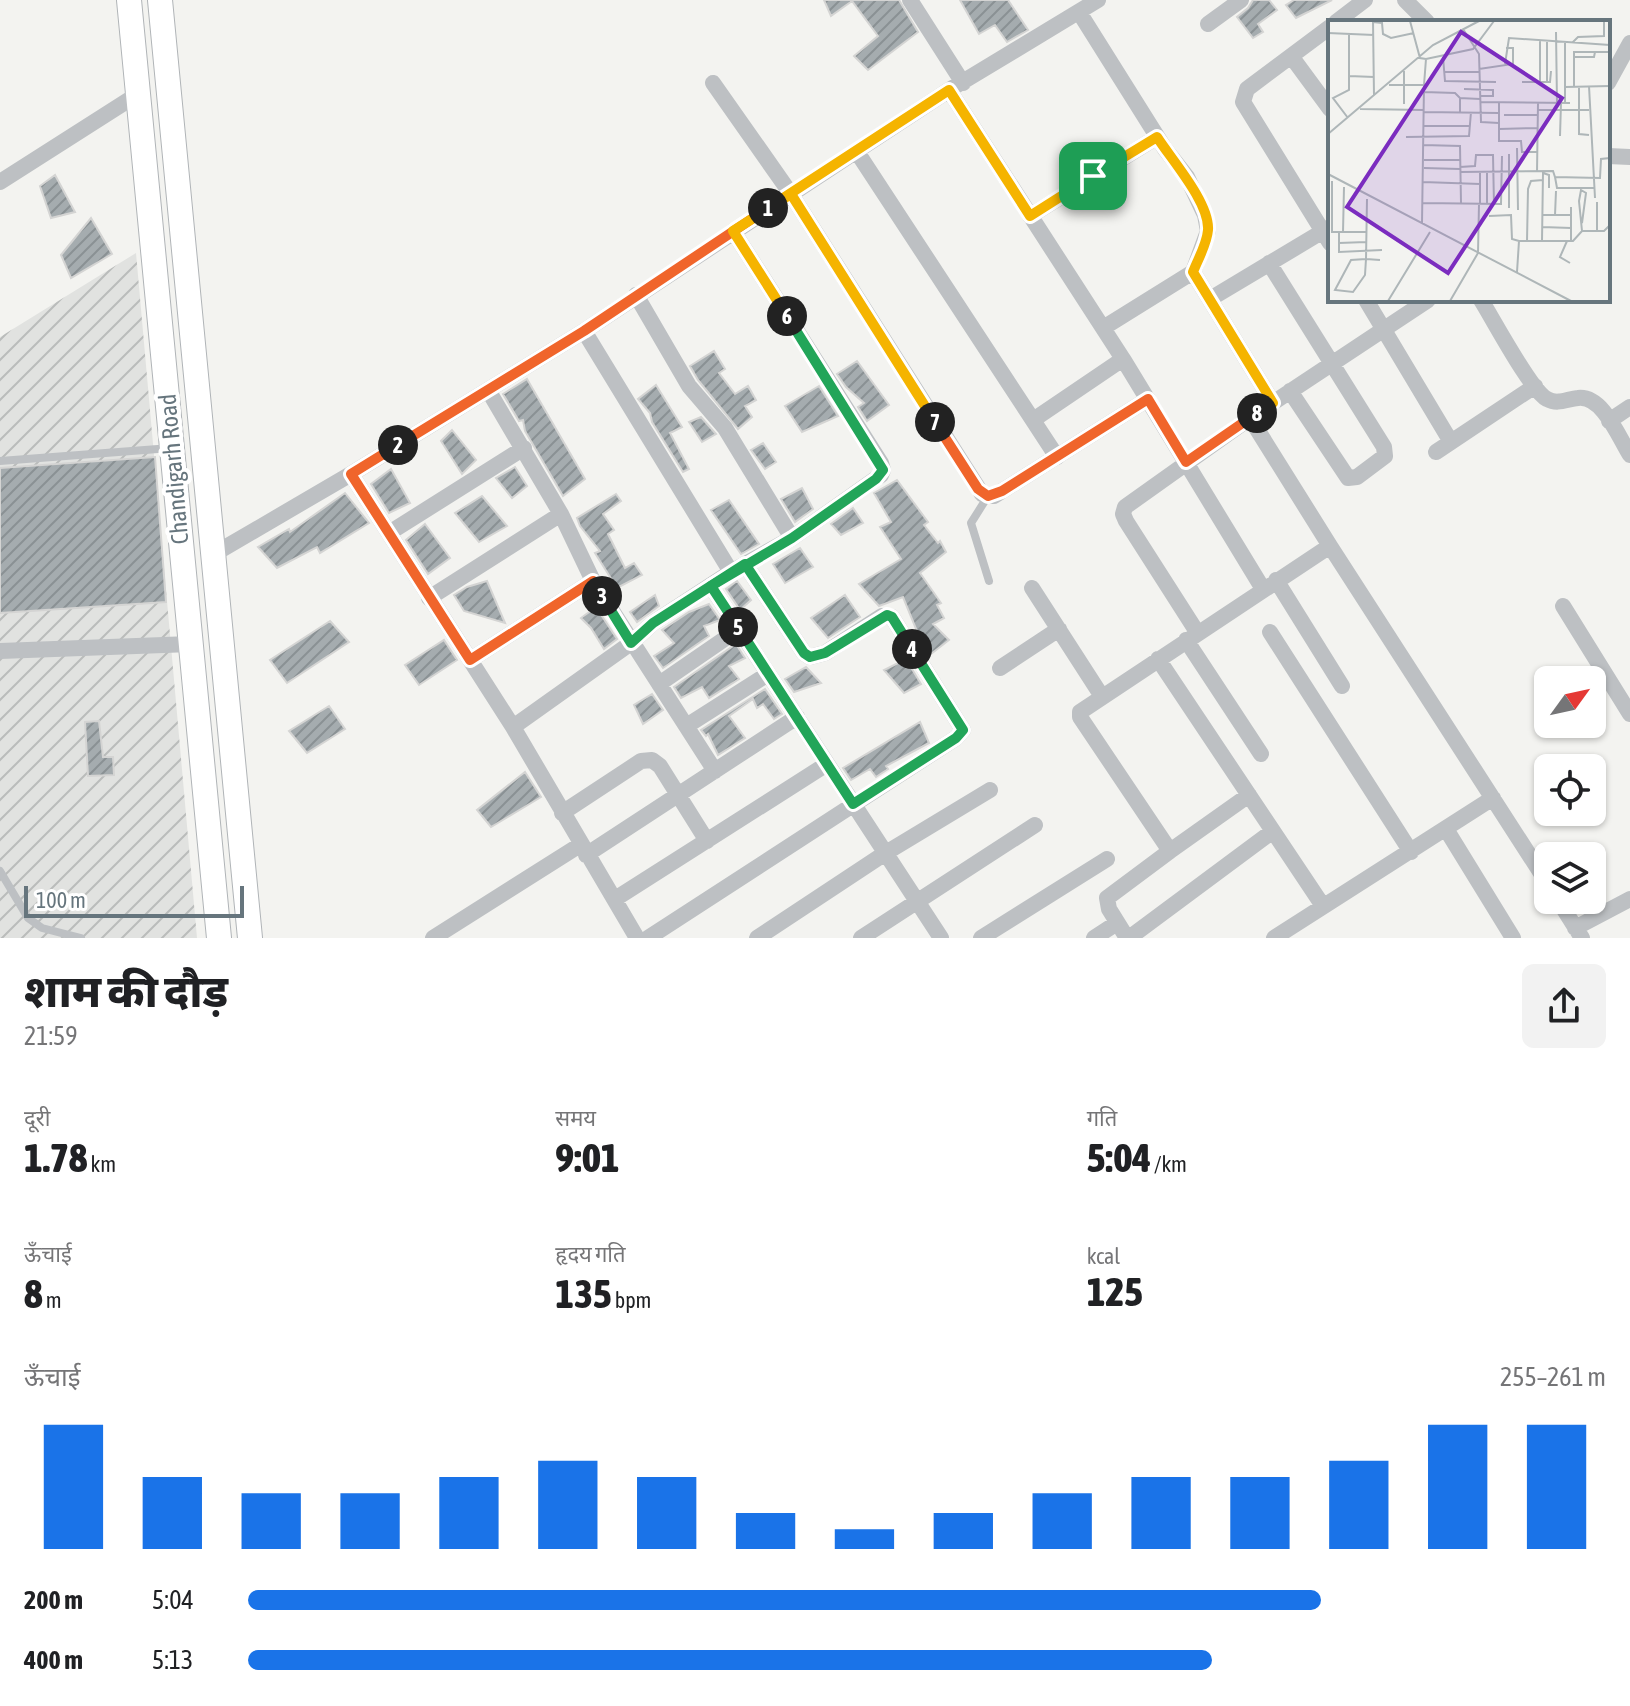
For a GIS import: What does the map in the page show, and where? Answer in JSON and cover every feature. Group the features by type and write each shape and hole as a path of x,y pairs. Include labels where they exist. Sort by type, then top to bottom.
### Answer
{"main road":[{"name":"Chandigarh Road","path":"129,0 219,938"},
{"name":"Chandigarh Road","path":"160,0 250,938"}],"street":[{"path":"910,0 1030,216 1186,462 1342,686"},
{"path":"214,554 584,331 956,86 1098,0"},
{"path":"1208,24 1241,0"},
{"path":"1339,20 1365,0"},
{"path":"1405,0 1425,20"},
{"path":"1079,12 1157,137 1187,177 1208,224 1206,240 1193,272 1103,328"},
{"path":"1210,299 1269,263 1328,234 1243,102 1247,89 1328,28"},
{"path":"1610,79 1630,43"},
{"path":"1291,56 1328,106"},
{"path":"713,83 791,194 978,489 988,496 994,496 1148,399"},
{"path":"0,182 138,94"},
{"path":"1030,216 1157,137"},
{"path":"857,152 1057,457"},
{"path":"1610,156 1630,157"},
{"path":"513,727 631,643 653,623 738,568 792,538 876,479 883,470 733,231"},
{"path":"1269,263 1384,447 1385,456 1353,479 1343,474 1290,391"},
{"path":"1193,272 1273,403"},
{"path":"636,295 689,386 725,428 792,538"},
{"path":"1367,302 1451,442"},
{"path":"1261,754 1123,514 1131,502 1186,462 1425,302"},
{"path":"1482,302 1546,399 1559,402 1581,397 1592,400 1630,455"},
{"path":"584,331 738,568 804,653 810,657 825,653 882,616 892,617 963,730 956,738 648,938"},
{"path":"1033,420 1123,359"},
{"path":"1436,452 1535,386"},
{"path":"488,390 561,514 593,581 715,771"},
{"path":"1609,421 1630,407"},
{"path":"1250,418 1534,862"},
{"path":"389,533 524,448"},
{"path":"351,474 513,727 637,938"},
{"path":"429,598 561,514"},
{"path":"1170,851 1080,717 1083,708 1330,546"},
{"path":"470,660 593,581"},
{"path":"711,586 941,938"},
{"path":"1032,588 1101,695"},
{"path":"1563,606 1630,714"},
{"path":"659,684 739,629"},
{"path":"1000,668 1059,629"},
{"path":"1270,632 1411,852"},
{"path":"0,651 191,644"},
{"path":"1158,659 1323,906"},
{"path":"688,725 768,674"},
{"path":"433,938 678,795 797,717"},
{"path":"562,813 641,761 652,760 660,766 707,841"},
{"path":"615,899 827,764"},
{"path":"757,938 884,854 990,790"},
{"path":"1249,795 1107,898 1106,903 1117,923 1128,938 1273,831"},
{"path":"1274,938 1493,798"},
{"path":"861,938 1035,825"},
{"path":"1446,829 1513,938"},
{"path":"981,938 1107,859"},
{"path":"1567,914 1579,933 1630,899"},
{"path":"1094,938 1117,923"}],"lane":[{"path":"0,461 172,448"},
{"path":"988,496 971,523 989,581"},
{"path":"0,871 28,918 42,928 81,938"}],"shaded area":[{"path":"136,253 197,938 0,938 0,337"}],"building":[{"path":"824,0 899,0 918,32 868,70 854,56 878,36 852,1 831,16"},
{"path":"960,0 1008,0 1028,30 1007,42 995,25 979,34"},
{"path":"1253,0 1269,0 1277,10 1258,24 1263,32 1253,38 1237,17"},
{"path":"1294,0 1332,0 1296,18 1286,5"},
{"path":"55,175 75,212 51,218 40,186"},
{"path":"91,218 112,254 71,278 61,255"},
{"path":"714,351 725,369 719,373 735,394 748,386 756,400 745,406 752,417 738,429 690,366"},
{"path":"857,361 889,405 867,421 858,407 864,403 837,374"},
{"path":"527,379 585,479 563,496 525,431 523,420 519,421 503,394"},
{"path":"656,385 682,427 670,433 689,469 683,472 652,422 650,413 638,399"},
{"path":"819,386 838,416 802,432 785,406"},
{"path":"701,417 716,434 702,442 689,422"},
{"path":"452,430 476,460 462,474 441,441"},
{"path":"763,443 776,462 765,469 751,450"},
{"path":"155,457 166,602 0,613 0,468"},
{"path":"515,467 527,486 512,498 496,478"},
{"path":"391,469 410,503 389,513 371,484"},
{"path":"897,480 928,522 924,525 946,552 920,573 941,603 937,605 944,618 933,624 949,640 931,654 923,646 903,597 879,606 859,584 901,559 880,527 891,522 874,493"},
{"path":"802,488 813,509 795,522 781,499"},
{"path":"345,493 369,523 320,553 317,547 277,568 258,547 289,529 290,532"},
{"path":"616,494 621,501 603,514 614,530 608,534 625,568 634,563 642,575 617,588 595,553 600,551 577,518"},
{"path":"482,496 507,526 479,542 455,513"},
{"path":"729,500 759,544 741,554 711,510"},
{"path":"853,508 863,523 841,535 831,524"},
{"path":"425,524 450,558 428,574 406,540"},
{"path":"800,548 813,567 785,583 773,564"},
{"path":"487,581 505,623 464,611 454,595"},
{"path":"737,581 751,600 740,610 726,589"},
{"path":"655,595 659,606 637,622 630,612"},
{"path":"845,595 860,617 828,638 811,618"},
{"path":"709,604 720,620 704,626 709,636 663,668 654,656 674,643 662,630 689,612"},
{"path":"596,607 617,639 604,649 581,618"},
{"path":"330,621 349,642 287,683 270,660"},
{"path":"444,640 457,660 419,685 405,665"},
{"path":"736,644 745,658 729,666 739,679 709,698 702,687 681,698 674,687"},
{"path":"906,659 921,684 904,693 884,670"},
{"path":"806,667 821,683 794,692 785,679"},
{"path":"765,689 782,714 774,719 763,704 757,708 753,699 729,716 745,738 718,755 708,734 706,736 701,730"},
{"path":"652,694 663,710 643,724 634,705"},
{"path":"329,706 345,729 307,753 289,731"},
{"path":"99,721 103,757 113,757 114,775 88,776 85,722"},
{"path":"920,722 929,743 886,766 888,769 876,777 870,769 851,780 843,768"},
{"path":"525,772 541,797 491,827 477,810"}],"route":[{"path":"1093,176 1030,216 949,90 857,152 733,231 636,295 584,331 351,474 470,660 593,581 631,643 653,623 695,594 711,586 745,564 804,653 810,657 825,653 882,616 892,617 963,730 956,738 853,804 711,586 731,572 745,564 792,538 876,479 883,470 733,231 791,194 978,489 982,494 994,496 1148,399 1186,462 1273,403 1193,272 1206,240 1208,224 1187,177 1157,137 1093,176"}]}
